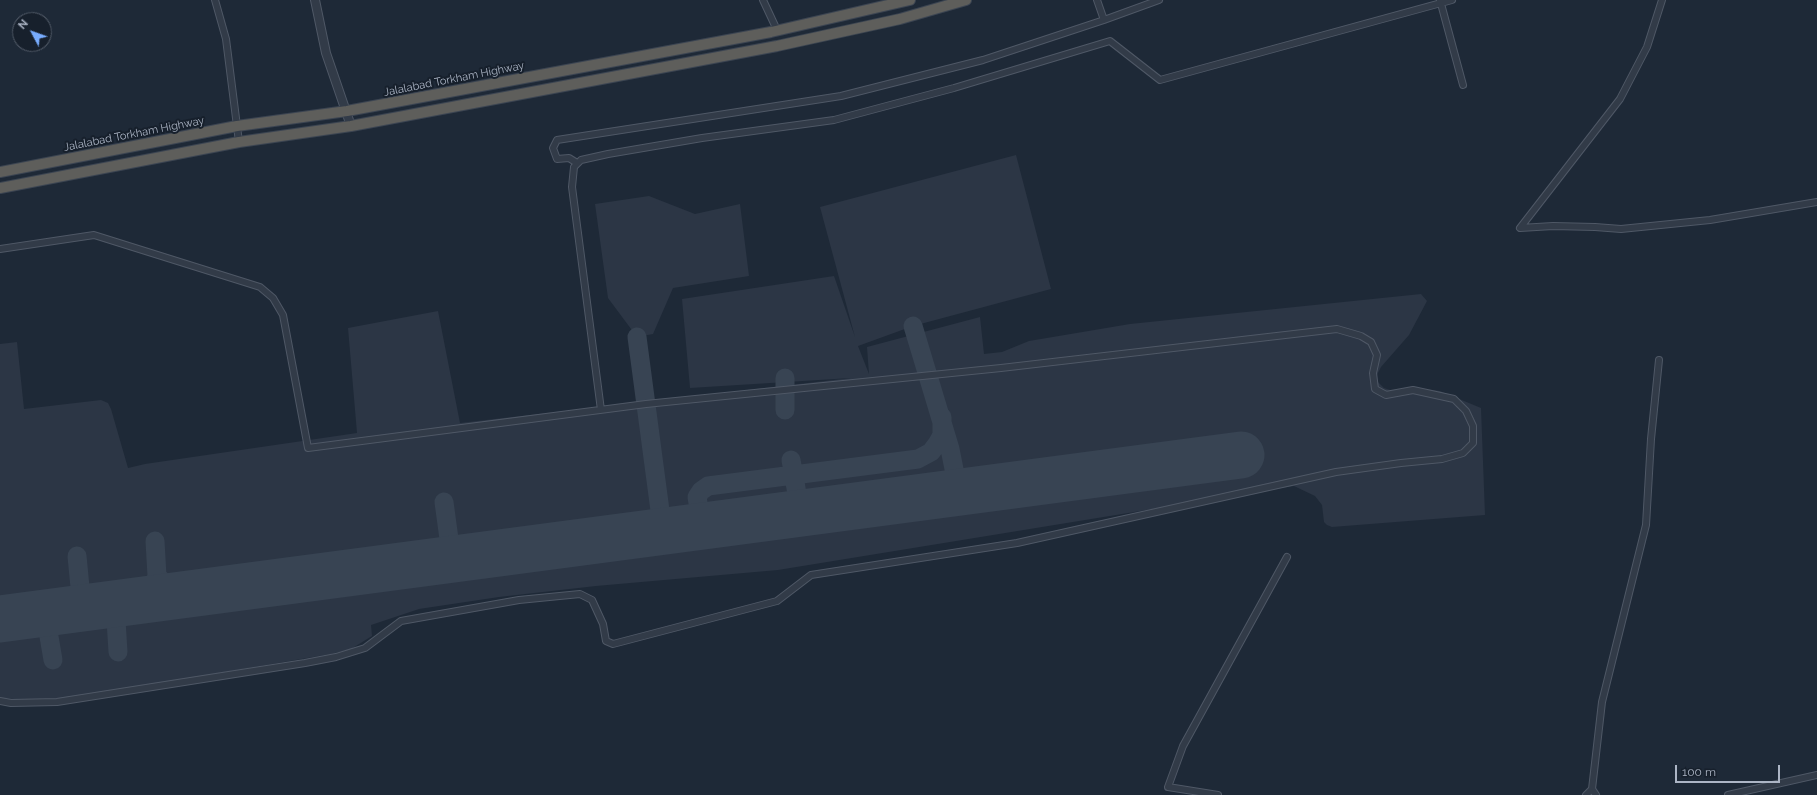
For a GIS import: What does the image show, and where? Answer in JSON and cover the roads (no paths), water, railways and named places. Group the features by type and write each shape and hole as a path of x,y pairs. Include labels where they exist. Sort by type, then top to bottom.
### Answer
{"highway":[{"path":"0,188 239,142 351,126 777,46 900,19 966,0"},
{"name":"Jalalabad Torkham Highway","path":"0,172 237,126 347,111 777,30 903,1"}],"street":[{"path":"215,0 226,39 239,142"},
{"path":"314,0 326,53 351,126"},
{"path":"763,0 777,30"},
{"path":"1097,0 1104,20"},
{"path":"577,163 569,158 557,159 553,148 557,140 841,96 983,60 1159,0"},
{"path":"601,410 572,187 574,166 580,160 623,151 702,138 834,120 954,88 1110,41 1160,80 1452,0"},
{"path":"1662,0 1647,47 1620,99 1520,228 1553,226 1621,229 1710,220 1817,202"},
{"path":"1441,2 1463,85"},
{"path":"0,249 94,236 260,287 273,298 283,315 308,448 601,410 1337,329 1361,336 1371,342 1377,355 1373,373 1375,389 1386,395 1413,390 1454,399 1466,412 1473,426 1473,443 1463,453 1442,459 1336,472 1017,543 811,575 777,601 613,644 606,641 603,624 592,600 580,594 519,600 401,621 365,648 336,657 305,663 57,702 11,704 0,701"},
{"path":"1586,795 1594,792 1602,702 1646,526 1651,439 1659,360"},
{"path":"1218,795 1168,787 1182,746 1288,557"},
{"path":"1728,795 1817,775"}]}
